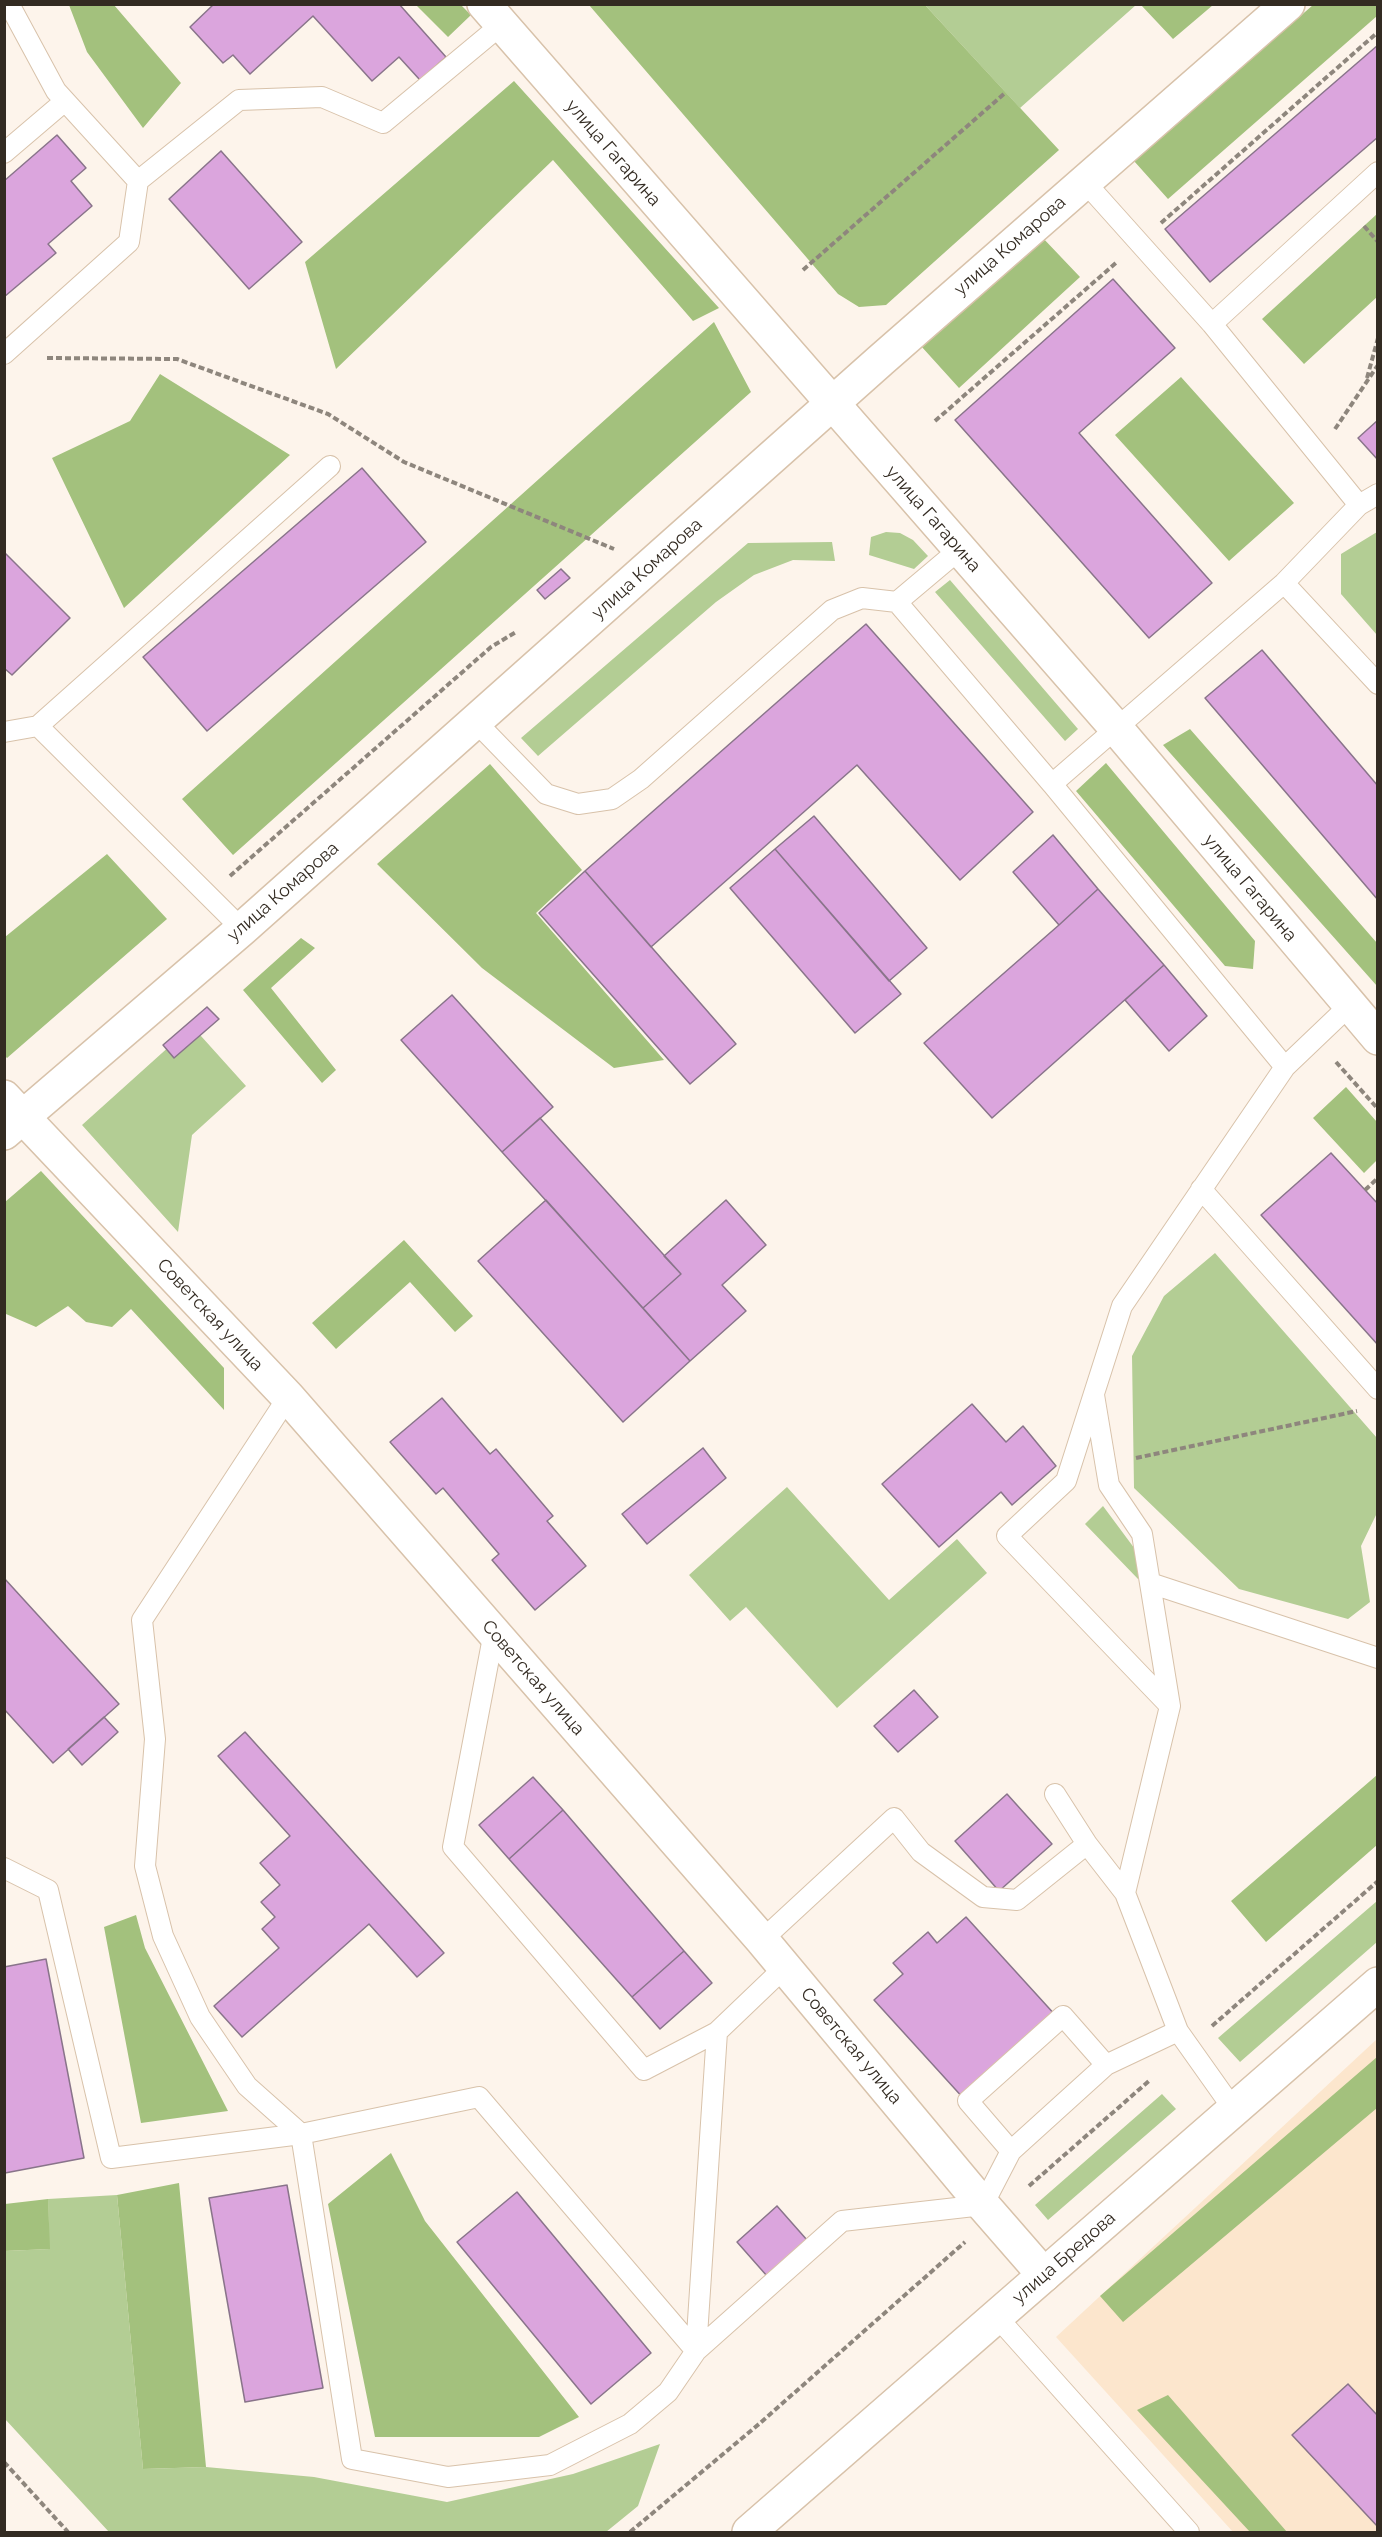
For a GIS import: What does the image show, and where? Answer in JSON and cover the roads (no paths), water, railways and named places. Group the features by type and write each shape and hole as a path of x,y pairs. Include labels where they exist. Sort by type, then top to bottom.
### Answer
{"street":[{"name":"улица Комарова","path":"11,1116 242,929 1084,181 1288,4"},
{"name":"улица Гагарина","path":"493,15 1116,728 1377,1038"},
{"name":"Советская улица","path":"11,1116 288,1398 786,1967 983,2205 1044,2275"},
{"name":"улица Бредова","path":"749,2532 1377,1984"}],"lane":[{"path":"9,4 56,91 138,181"},
{"path":"4,354 129,242 138,181 238,100 322,97 382,123 493,15"},
{"path":"4,153 65,101"},
{"path":"1212,324 1377,172"},
{"path":"1084,181 1212,324 1359,505"},
{"path":"4,732 38,726 330,466"},
{"path":"1052,784 1284,583 1359,505 1377,494"},
{"path":"897,602 960,549"},
{"path":"1284,583 1377,684"},
{"path":"476,722 546,794 578,804 612,799 641,778 832,610 862,598 897,602 1052,784 1285,1067"},
{"path":"38,726 242,929"},
{"path":"1170,1706 1007,1536 1066,1481 1122,1306 1285,1067 1350,1005"},
{"path":"1201,1189 1377,1389"},
{"path":"1093,1391 1109,1485 1142,1534 1170,1706 1125,1893"},
{"path":"288,1398 142,1620 155,1738 145,1866 163,1936 200,2017 247,2086 301,2134 352,2459 448,2477 550,2465 630,2424 668,2392 696,2351 842,2221 983,2205 1011,2151 1106,2065 1178,2031"},
{"path":"1150,1583 1377,1658"},
{"path":"494,1632 453,1847 644,2070 717,2032 786,1967"},
{"path":"1055,1794 1087,1844 1125,1893 1178,2031 1234,2110"},
{"path":"762,1940 894,1818 921,1852 983,1897 1017,1900 1087,1844"},
{"path":"4,1868 48,1890 111,2158 301,2134 479,2097 696,2351"},
{"path":"1011,2151 968,2101 1063,2016 1106,2065"},
{"path":"696,2351 717,2032"},
{"path":"997,2317 1189,2532"}]}
